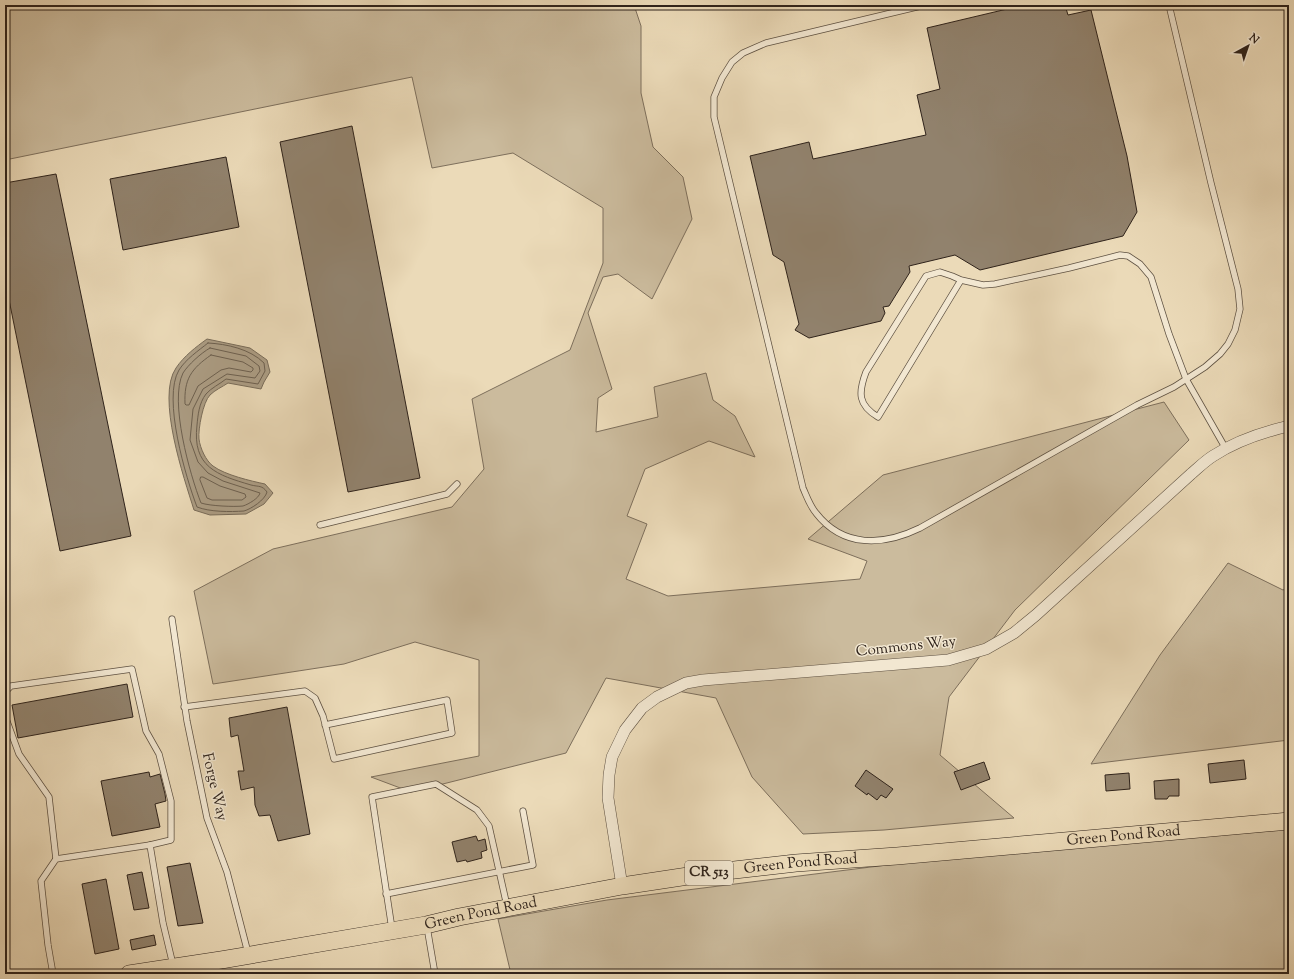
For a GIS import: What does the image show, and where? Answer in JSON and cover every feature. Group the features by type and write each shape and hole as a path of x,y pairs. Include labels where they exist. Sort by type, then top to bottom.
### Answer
{"main road":[{"name":"Green Pond Road","path":"133,974 174,971 249,956 426,925 459,917 622,886 708,873 796,863 897,856 1289,821"}],"street":[{"name":"Commons Way","path":"622,886 608,798 609,775 612,757 625,730 642,708 657,698 686,683 703,680 948,660 986,648 1014,633 1036,615 1191,474 1213,456 1239,442 1266,431 1289,426"}],"lane":[{"path":"925,5 766,43 743,53 732,62 722,78 714,97 714,117 803,488 809,503 826,525 853,539 866,541 881,541 907,534 1046,458 1137,405 1174,387 1205,367 1220,354 1228,344 1235,330 1240,309 1238,289 1211,183 1169,5"},
{"path":"961,280 878,417 866,408 861,398 862,384 866,372 926,276 940,272 961,280 983,285 995,284 1120,255 1128,256 1140,264 1151,278 1169,334 1186,379 1226,449"},
{"path":"320,525 447,494 457,484"},
{"name":"Forge Way","path":"172,620 184,707 207,818 227,872 249,956"},
{"path":"5,692 11,686 132,669 146,730 159,754 171,801 171,840 150,845 56,859"},
{"path":"184,707 305,692 315,698 325,724 334,759 452,734 447,700 325,724"},
{"path":"5,716 19,754 49,797 56,859 41,881 48,945 54,974"},
{"path":"392,931 372,797 436,784 477,810 489,826 508,908"},
{"path":"386,894 533,865 523,811"},
{"path":"150,845 163,923 174,971"},
{"path":"426,925 435,974"}],"shaded area":[{"path":"5,5 634,5 641,26 641,93 653,147 683,177 692,219 652,299 618,274 603,277 588,313 612,389 598,398 596,432 658,417 654,387 706,373 713,400 735,416 755,457 709,441 645,469 627,516 647,524 626,579 668,596 860,579 867,561 808,539 883,475 1164,402 1189,440 1015,610 949,697 940,755 1014,818 884,830 803,834 752,777 716,698 606,678 566,753 411,792 371,777 479,756 479,660 415,642 344,664 213,684 194,591 273,549 452,507 484,469 472,399 570,350 603,263 603,208 513,153 432,168 412,77 5,160"},
{"path":"1228,563 1283,590 1289,587 1289,740 1091,764 1160,655"},
{"path":"1289,829 1289,974 511,974 498,919 607,900 911,862"}],"water":[{"path":"207,339 250,348 267,360 270,372 261,389 228,383 214,392 207,398 200,423 200,443 202,450 210,464 231,475 265,484 273,493 264,504 246,514 210,515 194,510 174,438 170,417 169,398 171,381 176,368 194,349"}],"building":[{"path":"1024,5 1065,5 1068,15 1091,10 1127,156 1137,212 1123,236 980,270 955,255 909,266 910,272 889,306 883,307 885,313 881,321 809,338 795,330 799,324 784,262 773,255 750,156 809,142 813,159 926,135 917,95 940,89 927,28"},
{"path":"352,126 420,478 348,492 280,142"},
{"path":"226,157 239,227 123,250 110,179"},
{"path":"56,174 131,536 60,551 5,280 5,183"},
{"path":"127,684 133,717 18,738 12,705"},
{"path":"287,707 310,834 278,841 270,815 259,816 255,805 254,787 241,790 238,771 244,771 238,735 231,737 229,718"},
{"path":"1244,760 1246,779 1210,783 1208,764"},
{"path":"984,762 990,779 961,790 954,772"},
{"path":"866,770 893,789 886,798 881,795 877,800 855,786"},
{"path":"149,772 150,777 160,774 165,794 166,801 155,804 160,827 112,836 101,781"},
{"path":"1129,773 1130,789 1106,791 1105,775"},
{"path":"1179,779 1179,796 1169,796 1167,799 1155,799 1154,781"},
{"path":"476,836 478,841 485,839 487,850 481,852 482,858 467,862 466,860 457,862 452,842"},
{"path":"190,863 203,923 178,926 167,867"},
{"path":"142,872 149,908 134,910 127,875"},
{"path":"106,879 119,949 95,954 82,884"},
{"path":"154,935 156,945 132,950 130,940"}]}
